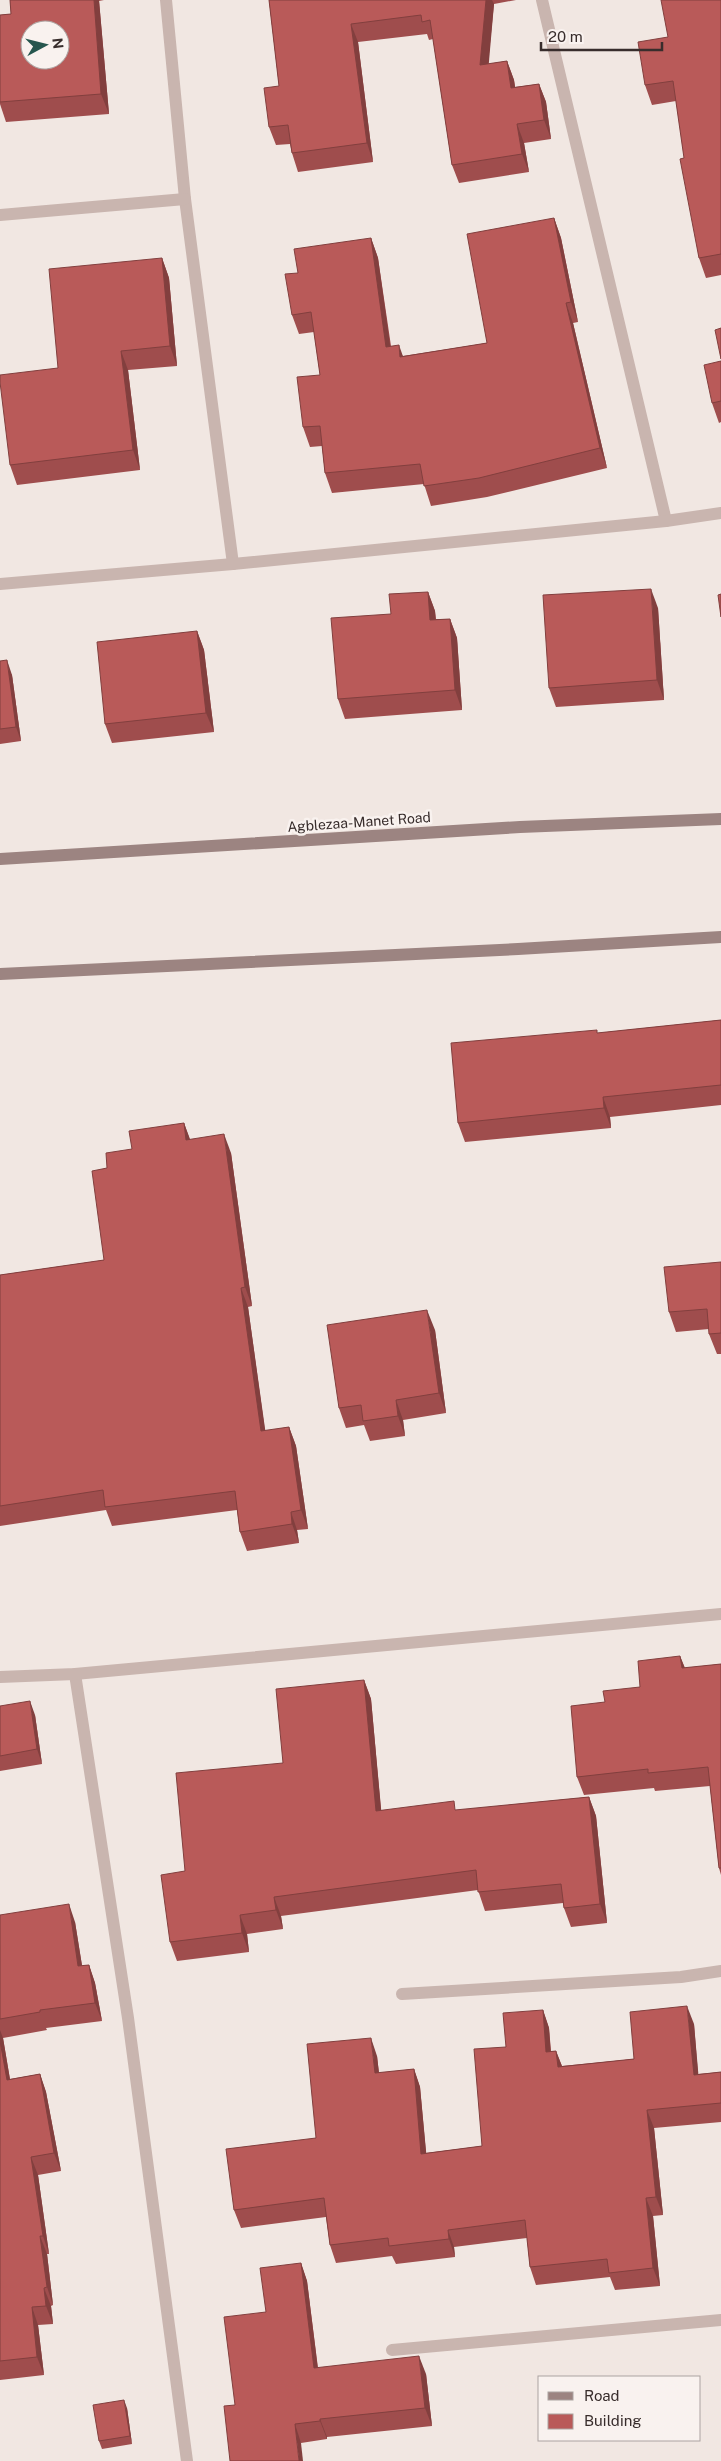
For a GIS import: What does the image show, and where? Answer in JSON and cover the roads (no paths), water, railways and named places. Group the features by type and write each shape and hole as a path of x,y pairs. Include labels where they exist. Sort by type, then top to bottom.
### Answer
{"main road":[{"name":"Agblezaa-Manet Road","path":"0,859 520,827 721,819"},
{"path":"0,974 518,949 721,937"}],"street":[{"path":"166,0 185,199 233,564"},
{"path":"542,0 666,521"},
{"path":"0,215 185,199"},
{"path":"0,584 233,564 666,521 721,513"},
{"path":"0,1677 75,1674 721,1614"},
{"path":"75,1674 128,2018 187,2461"},
{"path":"402,1994 681,1977 721,1971"},
{"path":"392,2350 721,2320"}]}
